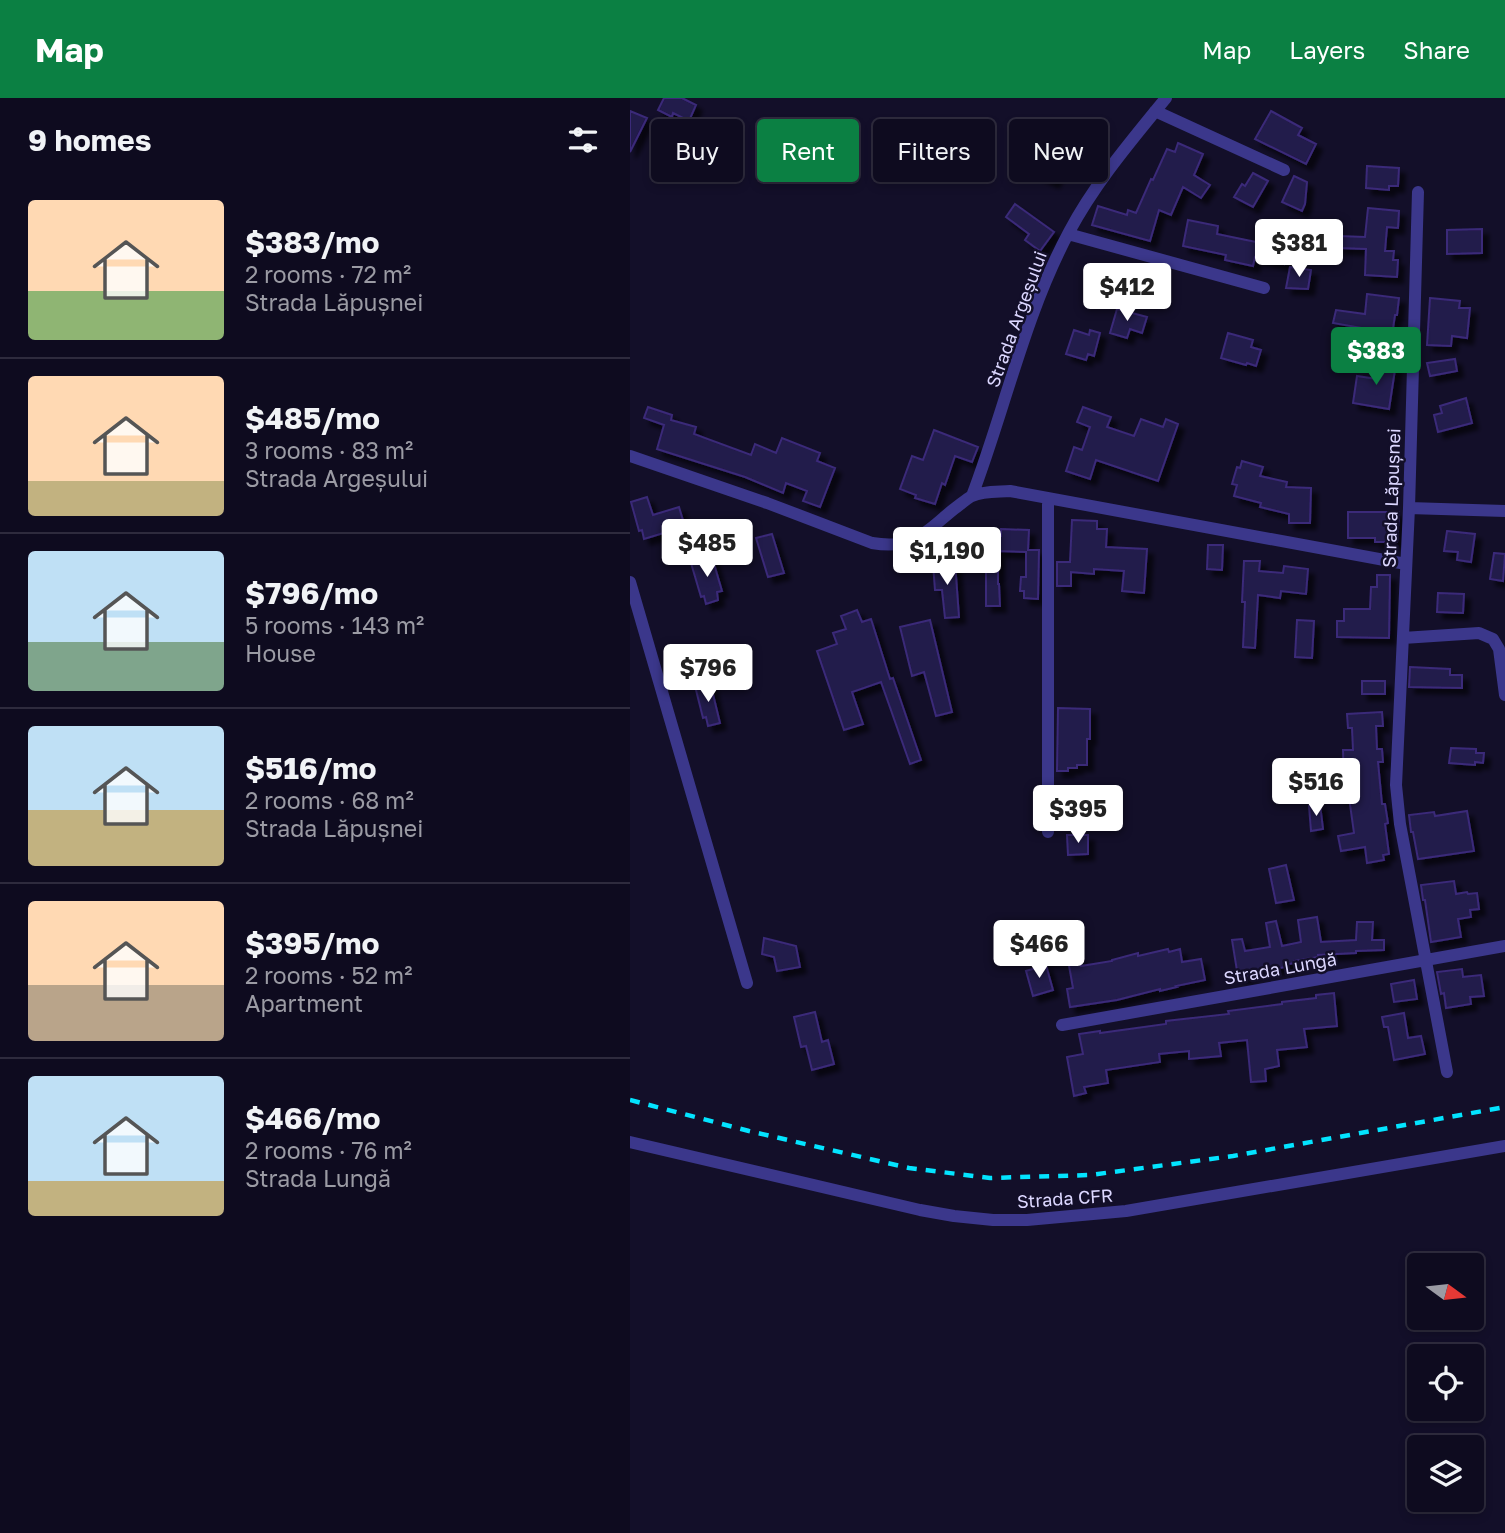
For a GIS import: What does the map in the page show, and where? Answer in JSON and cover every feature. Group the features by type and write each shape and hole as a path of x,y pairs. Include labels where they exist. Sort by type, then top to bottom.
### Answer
{"street":[{"name":"Strada Argeșului","path":"972,496 1044,286 1068,234 1101,179 1166,98"},
{"path":"1155,111 1284,170"},
{"name":"Strada Lăpușnei","path":"1418,192 1409,508 1396,785 1400,824 1447,1072"},
{"path":"1068,234 1264,288"},
{"path":"630,456 884,545 897,546 918,538 972,496 1010,491 1406,564"},
{"path":"1048,498 1048,832"},
{"path":"1409,508 1505,511"},
{"path":"630,582 747,983"},
{"path":"1403,638 1479,633 1488,636 1499,649 1505,695"},
{"name":"Strada Lungă","path":"1062,1025 1505,946"},
{"name":"Strada CFR","path":"630,1142 920,1210 993,1220 1027,1220 1126,1211 1505,1146"}],"building":[{"path":"664,98 682,98 696,105 690,119 673,113 672,117 658,110"},
{"path":"630,111 647,118 630,152"},
{"path":"1271,111 1302,128 1298,135 1316,144 1306,164 1255,139"},
{"path":"1178,143 1203,154 1194,175 1210,185 1201,198 1183,187 1171,215 1159,210 1150,241 1092,225 1098,206 1127,215 1128,210 1136,213 1167,149 1175,152"},
{"path":"1367,166 1399,168 1398,186 1389,186 1389,190 1366,188"},
{"path":"1253,173 1268,181 1253,207 1234,197"},
{"path":"1294,176 1307,182 1302,211 1282,202"},
{"path":"1015,204 1054,232 1040,251 1025,240 1029,234 1006,217"},
{"path":"1368,208 1399,211 1398,228 1387,227 1385,251 1394,251 1393,260 1398,260 1397,277 1365,275 1366,249 1338,248 1339,236 1365,237"},
{"path":"1188,220 1218,226 1217,234 1261,243 1263,235 1289,241 1284,264 1255,257 1253,266 1225,260 1226,255 1183,246"},
{"path":"1482,229 1482,253 1447,254 1447,230"},
{"path":"1290,267 1311,270 1308,289 1286,288"},
{"path":"1367,294 1399,298 1390,349 1360,344 1362,328 1333,323 1336,310 1365,314"},
{"path":"1430,298 1460,301 1459,308 1470,308 1467,338 1452,336 1451,346 1427,345"},
{"path":"1117,309 1147,317 1142,333 1130,329 1127,338 1110,333"},
{"path":"1074,330 1089,335 1090,330 1100,333 1094,356 1088,354 1086,360 1066,354"},
{"path":"1228,333 1253,340 1251,347 1261,350 1256,366 1221,358"},
{"path":"1455,359 1457,371 1430,376 1427,363"},
{"path":"1380,360 1396,363 1389,409 1353,403 1357,376 1377,379"},
{"path":"1466,398 1472,423 1438,432 1434,415 1442,413 1440,406"},
{"path":"648,407 672,415 671,420 696,427 694,434 751,455 755,444 776,453 782,438 820,453 817,461 835,468 820,507 803,501 807,491 786,483 783,493 745,477 657,449 664,425 644,418"},
{"path":"1083,407 1111,417 1107,427 1134,436 1141,419 1163,427 1166,419 1178,424 1158,481 1096,460 1090,479 1066,471 1074,447 1082,450 1090,427 1077,422"},
{"path":"934,430 978,447 972,462 955,456 935,504 915,498 916,495 900,489 912,456 923,460"},
{"path":"1242,461 1263,467 1260,476 1287,482 1286,487 1311,488 1310,523 1289,523 1289,514 1260,507 1261,503 1234,496 1237,485 1232,484 1237,467 1240,468"},
{"path":"647,497 653,515 679,507 688,537 673,541 670,531 644,539 631,502"},
{"path":"1348,512 1399,512 1397,542 1375,542 1375,538 1348,538"},
{"path":"1072,520 1097,521 1097,529 1107,529 1106,547 1147,549 1144,593 1122,591 1124,571 1094,569 1094,574 1071,572 1071,586 1057,586 1057,562 1070,562"},
{"path":"1001,529 1029,530 1028,550 1039,550 1038,599 1024,598 1024,591 1020,591 1021,577 1026,577 1026,552 998,551 1000,606 986,606 986,565 974,565 975,536 1001,536"},
{"path":"1447,531 1475,534 1471,562 1457,560 1458,552 1444,551"},
{"path":"772,534 784,573 768,577 756,538"},
{"path":"1208,545 1223,545 1222,570 1207,569"},
{"path":"1494,553 1505,554 1503,581 1490,579"},
{"path":"712,557 722,591 717,592 718,600 706,604 704,596 701,597 691,563"},
{"path":"1244,561 1260,561 1259,571 1283,573 1284,566 1308,569 1306,594 1281,591 1280,598 1258,595 1255,648 1243,647"},
{"path":"955,562 959,617 945,618 942,590 935,590 933,564"},
{"path":"1377,575 1390,575 1389,638 1337,637 1337,621 1344,621 1344,609 1370,609 1371,587 1377,587"},
{"path":"1438,593 1464,594 1463,613 1437,612"},
{"path":"857,610 862,622 871,619 890,679 893,678 921,760 910,764 881,682 852,692 863,724 844,730 817,651 837,644 833,633 846,629 841,616"},
{"path":"930,620 952,712 936,716 924,672 912,676 900,627"},
{"path":"1297,620 1314,621 1312,658 1295,657"},
{"path":"1410,667 1450,669 1450,675 1462,675 1462,688 1409,687"},
{"path":"1362,681 1385,681 1385,694 1362,694"},
{"path":"710,682 720,723 708,726 706,717 703,718 695,686"},
{"path":"1058,708 1090,709 1087,765 1077,765 1077,768 1068,768 1068,771 1057,771"},
{"path":"1382,712 1383,726 1376,726 1377,749 1382,749 1383,762 1378,762 1382,804 1385,804 1388,823 1385,824 1389,854 1383,855 1384,860 1367,863 1365,847 1341,851 1338,836 1354,833 1349,797 1341,798 1340,785 1344,785 1343,750 1353,750 1352,728 1348,728 1347,714"},
{"path":"1451,748 1476,749 1476,753 1484,753 1483,763 1449,763"},
{"path":"1086,797 1086,812 1069,812 1069,817 1057,817 1057,798"},
{"path":"1320,804 1323,829 1311,831 1309,806"},
{"path":"1467,811 1474,851 1418,859 1409,815 1434,812 1435,816"},
{"path":"1067,835 1088,835 1088,854 1068,855"},
{"path":"1286,865 1294,900 1276,903 1269,869"},
{"path":"1454,881 1456,894 1477,893 1479,909 1470,910 1471,917 1458,919 1461,937 1431,942 1421,885"},
{"path":"1317,917 1321,942 1356,940 1357,922 1373,922 1372,940 1384,940 1384,950 1318,955 1294,961 1285,965 1286,967 1238,977 1232,940 1242,939 1245,951 1270,947 1266,923 1276,921 1282,946 1301,942 1298,920"},
{"path":"764,938 796,946 800,967 777,971 774,957 762,954"},
{"path":"1073,947 1074,957 1038,961 1037,950"},
{"path":"1168,949 1169,952 1180,949 1182,962 1201,959 1205,980 1117,1000 1070,1007 1067,989 1073,988 1068,960 1080,958 1081,966"},
{"path":"1046,965 1053,990 1033,996 1026,971"},
{"path":"1462,969 1463,977 1481,975 1484,996 1470,997 1471,1004 1446,1008 1437,972"},
{"path":"1414,980 1417,999 1394,1002 1391,984"},
{"path":"1334,993 1337,1026 1304,1029 1307,1047 1277,1050 1279,1066 1265,1069 1266,1081 1251,1082 1247,1040 1219,1043 1221,1056 1189,1059 1189,1051 1159,1054 1160,1062 1106,1070 1108,1083 1084,1087 1086,1093 1074,1096 1067,1057 1083,1054 1079,1034 1229,1014 1228,1011 1282,1004"},
{"path":"815,1012 822,1042 828,1040 834,1064 812,1070 806,1046 801,1047 794,1017"},
{"path":"1404,1013 1408,1038 1421,1036 1425,1054 1394,1060 1388,1027 1384,1027 1382,1017"}],"railway":[{"path":"630,1100 909,1168 990,1178 1090,1175 1233,1156 1505,1107"}]}
